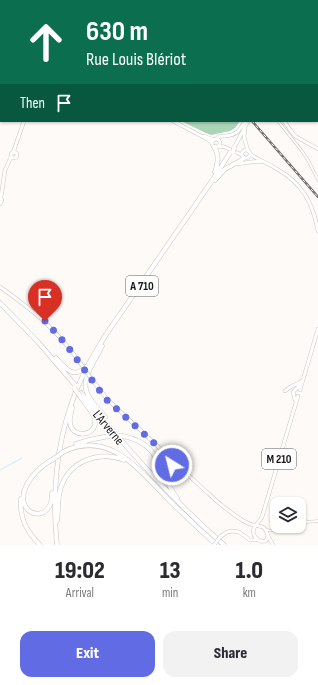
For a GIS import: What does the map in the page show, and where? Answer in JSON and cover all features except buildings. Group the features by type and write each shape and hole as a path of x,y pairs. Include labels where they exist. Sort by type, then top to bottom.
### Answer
{"highway":[{"path":"204,192 216,170 216,143"},
{"name":"A 710","path":"57,521 59,460 72,407 85,377 102,345 214,181 233,150"},
{"name":"A 710","path":"58,545 55,507 56,470 60,443 74,396 90,362 112,326 233,150"},
{"path":"214,181 225,169 240,161 244,156"},
{"name":"L'Arverne","path":"0,303 38,342 74,387"},
{"name":"L'Arverne","path":"0,306 33,340 148,475 188,516 220,545"},
{"path":"38,342 42,344 66,369 71,372 81,372 90,362"},
{"path":"102,345 85,381 85,388 88,395 121,437"},
{"path":"72,407 70,425 72,429 79,434 90,432 94,426 95,419 81,395"},
{"name":"L'Arverne","path":"81,395 121,437 156,480 224,545"},
{"path":"56,470 52,499 49,507 40,513 29,511 25,507 23,501 27,485 36,472 55,457 64,451 89,440 109,436 132,438 147,446 151,451 159,462 171,489 187,511"},
{"path":"64,451 80,446 90,445 107,448 118,454 135,466 215,545"},
{"path":"58,545 57,521 59,497 62,483 71,470 83,461 97,456 106,456 115,457 128,462 141,472"},
{"path":"40,545 29,533 24,523 21,508 21,497 25,485 32,474 44,463 55,457"}],"main road":[{"path":"0,204 2,201 0,196 3,189 4,176 8,164 12,158 11,154 14,153 15,145 24,122"},
{"path":"175,122 207,139 238,151 244,156 267,163"},
{"path":"179,122 216,143"},
{"path":"216,143 219,136 230,136 235,134 245,122"},
{"path":"233,150 246,122"},
{"path":"246,122 244,135 249,152"},
{"path":"286,122 293,134 318,149"},
{"path":"244,156 245,150 284,173 296,184 304,193 312,208 318,231"},
{"path":"244,156 249,152"},
{"path":"12,158 17,156 14,153"},
{"path":"233,165 255,161 267,163"},
{"path":"0,287 27,306 48,324 65,343 107,400 173,461 172,466 178,466 216,500 244,521 264,528 273,545"},
{"path":"298,389 300,394 296,396 293,392 294,390 298,389 306,372 318,329"},
{"path":"285,391 300,382 306,372"},
{"name":"M 210","path":"257,526 262,517 290,426 296,396"},
{"path":"173,461 177,459 179,460 180,462 178,466"},
{"name":"M 210","path":"262,517 264,528"},
{"path":"244,521 260,541 267,545"},
{"path":"248,540 252,539 254,529 257,526"},
{"path":"215,545 220,537 227,532 239,532 248,540 264,542 268,536"}],"street":[{"path":"279,122 305,156 318,180"},
{"path":"282,127 286,122"},
{"path":"306,522 318,521"},
{"path":"264,528 270,530"},
{"path":"268,536 270,532"}],"green space":[{"path":"183,122 239,122 235,128 230,131 211,135"}],"waterway":[{"path":"0,470 22,458"}],"railway":[{"path":"253,122 318,197"}],"route":[{"path":"45,321 65,343 104,395 166,454 171,460 172,465"}]}
